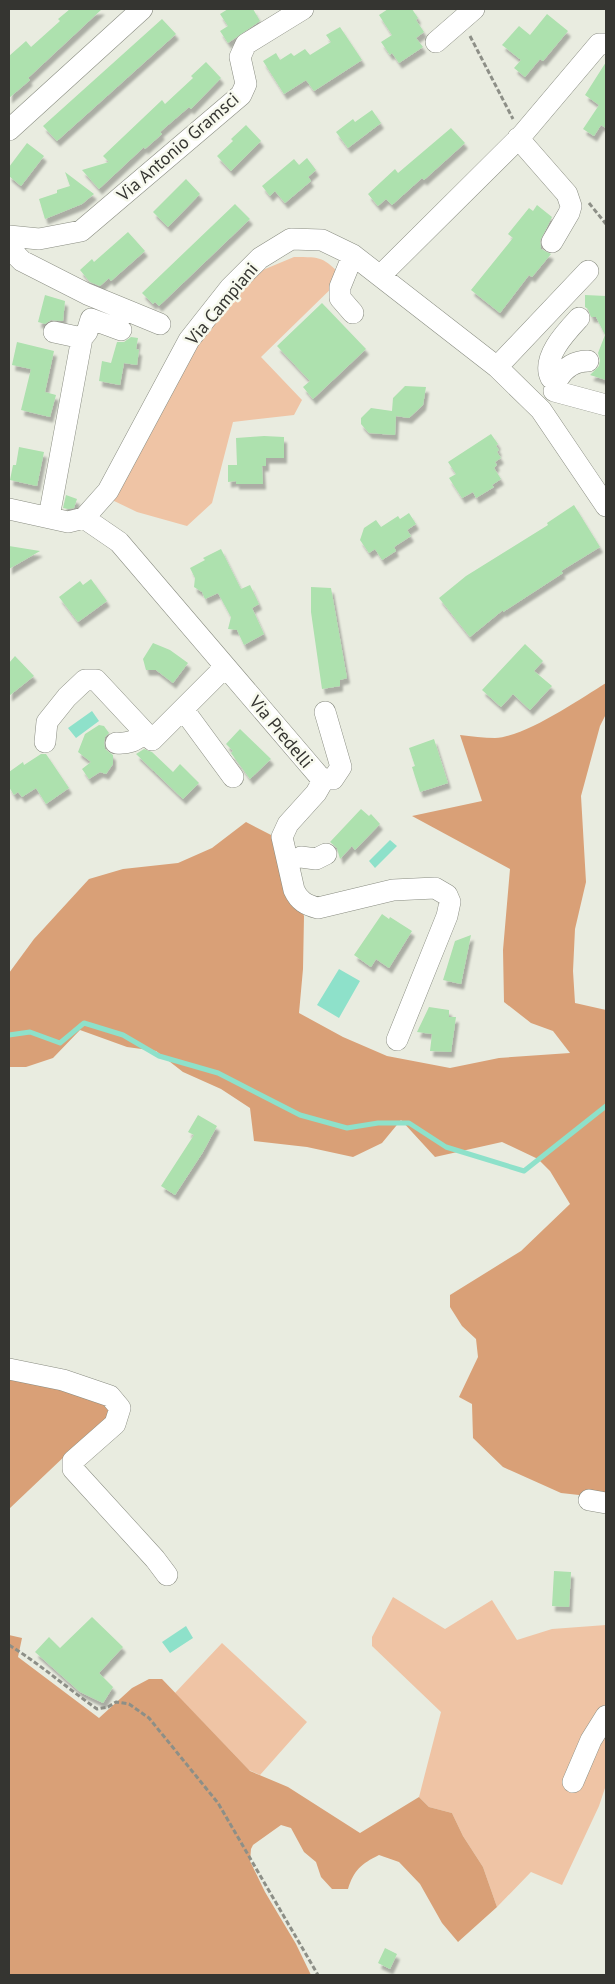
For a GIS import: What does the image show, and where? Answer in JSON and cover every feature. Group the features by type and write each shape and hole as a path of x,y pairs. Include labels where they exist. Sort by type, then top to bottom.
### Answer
{"street":[{"path":"9,130 142,9"},
{"name":"Via Antonio Gramsci","path":"9,236 39,239 81,231 241,94 246,84 240,57 246,44 303,9"},
{"path":"436,42 474,9"},
{"path":"381,275 518,133 599,44 606,44"},
{"path":"518,133 568,194 571,206 569,213 552,242"},
{"name":"Via Campiani","path":"84,518 108,491 189,340 230,288 260,258 291,239 322,240 353,255 497,367 541,410 603,493"},
{"path":"9,248 22,261 54,278 87,294 160,324"},
{"path":"353,255 340,287 340,298 353,313"},
{"path":"497,367 588,271"},
{"path":"579,318 565,333 550,360 548,373 554,383 606,405"},
{"path":"49,517 81,342 87,332 91,319 121,330"},
{"path":"54,332 81,342"},
{"path":"541,410 551,398 554,383 567,368 576,362 588,361"},
{"path":"9,510 68,522 84,518"},
{"name":"Via Predelli","path":"84,518 119,542 319,776 324,779 333,779 341,767 325,712"},
{"path":"116,743 126,744 148,737 184,709 225,667"},
{"path":"45,742 47,722 85,680 96,680 148,737"},
{"path":"184,709 233,777"},
{"path":"324,779 316,794 298,811 288,824 282,837 294,855 294,890 306,905 318,908 393,890 435,888 446,895 450,902 447,916 397,1040"},
{"path":"294,855 316,859 326,854"},
{"path":"9,1369 63,1380 110,1396 120,1408 115,1424 73,1461 73,1469 155,1559 167,1575"},
{"path":"573,1782 591,1740 606,1716"}],"path":[{"path":"469,36 518,133"},
{"path":"9,1645 31,1658 72,1692 97,1709 108,1707 116,1702 129,1704 150,1718 218,1803 318,1975"}],"shaded area":[{"path":"294,257 322,259 343,277 261,357 302,400 294,415 233,422 212,503 187,526 137,512 110,499 221,305 258,272"},
{"path":"606,683 606,714 600,726 581,796 586,882 575,929 573,971 575,1003 606,1010 606,1498 561,1493 503,1467 473,1438 472,1404 459,1397 478,1357 476,1339 462,1326 450,1307 450,1295 521,1251 570,1204 550,1171 538,1159 502,1142 435,1157 401,1120 382,1143 353,1157 307,1147 254,1141 250,1108 221,1089 183,1072 156,1051 127,1047 80,1030 53,1058 26,1067 9,1067 9,973 34,939 89,879 123,869 178,863 212,848 246,822 273,836 304,916 303,969 299,1013 343,1037 387,1056 450,1068 499,1058 570,1053 553,1031 531,1023 504,1002 503,950 510,869 412,816 482,801 460,735 495,738 507,736 552,716"},
{"path":"92,711 99,721 76,738 68,728"},
{"path":"390,840 397,846 375,868 369,861"},
{"path":"339,969 360,981 339,1018 317,1005"},
{"path":"9,1370 91,1398 112,1409 108,1423 68,1453 9,1509"},
{"path":"393,1597 445,1629 492,1600 517,1640 552,1629 606,1625 606,1785 599,1806 562,1885 531,1872 497,1907 483,1867 463,1836 452,1813 429,1807 419,1797 441,1712 372,1646 372,1637"},
{"path":"186,1626 193,1638 170,1653 162,1642"},
{"path":"9,1635 22,1638 18,1657 99,1718 132,1688 149,1679 162,1679 250,1771 288,1787 360,1833 419,1797 429,1807 452,1813 463,1836 483,1867 497,1907 458,1942 442,1923 420,1884 399,1862 379,1855 367,1861 359,1868 348,1889 332,1889 321,1877 316,1862 304,1852 291,1828 281,1825 253,1845 250,1861 311,1975 9,1975"},
{"path":"222,1643 307,1722 260,1775 249,1770 175,1693"}],"building":[{"path":"70,9 102,9 28,78 30,80 9,98 9,56 26,41 31,47 60,21 58,19"},
{"path":"228,9 253,9 260,21 228,43 220,31 228,26 220,14"},
{"path":"388,9 412,9 418,18 416,20 424,32 416,38 423,47 399,63 392,53 390,55 381,42 392,35 379,15"},
{"path":"547,14 568,31 543,61 540,59 525,77 514,68 521,60 502,45 519,26 530,35"},
{"path":"162,19 176,34 57,141 43,126"},
{"path":"340,27 362,60 314,91 306,80 284,94 263,61 276,53 280,60 291,53 294,56 305,49 310,55 331,42 326,35"},
{"path":"206,62 221,78 191,109 189,107 160,132 162,134 145,149 144,147 99,189 82,170 109,162 103,156 162,100 165,104 193,78 191,76"},
{"path":"606,62 606,128 601,125 594,136 583,129 599,105 585,95"},
{"path":"372,110 381,123 348,148 336,132 353,119 355,122"},
{"path":"246,125 261,141 231,171 217,156"},
{"path":"451,128 465,143 424,180 422,178 392,205 386,199 378,206 368,194 395,169 398,173"},
{"path":"27,143 44,156 21,186 9,176 9,167"},
{"path":"307,158 316,170 308,177 311,181 285,203 275,191 270,196 262,186 294,159 299,165"},
{"path":"65,172 94,194 82,204 45,219 39,199 70,186"},
{"path":"186,179 200,194 168,227 153,212"},
{"path":"235,204 250,219 159,306 155,302 153,304 142,293"},
{"path":"537,205 552,217 540,241 541,249 551,254 532,277 529,275 500,313 471,290 513,238 508,234 529,208 533,211"},
{"path":"128,232 145,251 111,281 109,278 100,286 90,282 80,270 92,259 94,262"},
{"path":"45,295 65,301 63,321 51,320 45,324 38,322"},
{"path":"585,295 606,296 606,380 590,375 599,366 598,353 605,335 596,317 591,317 588,309 585,307"},
{"path":"322,303 366,349 313,399 303,387 310,381 277,346"},
{"path":"131,337 138,338 136,349 139,350 137,365 124,363 120,385 99,381 102,361 111,363 117,342 124,342"},
{"path":"17,342 54,351 45,392 56,395 50,417 21,410 31,369 12,365"},
{"path":"405,386 426,387 423,405 409,418 396,416 395,435 369,433 361,424 361,418 371,408 392,411 393,398"},
{"path":"491,434 498,444 496,446 499,450 497,452 501,458 495,462 497,465 494,468 501,479 492,485 494,487 476,498 473,492 462,498 449,478 456,474 448,462"},
{"path":"284,437 284,458 266,458 266,466 262,466 263,484 236,484 236,481 228,482 228,465 237,465 236,438"},
{"path":"19,447 44,452 37,486 10,480 13,465 16,465"},
{"path":"66,495 77,499 74,508 63,508"},
{"path":"574,505 600,547 561,571 563,573 503,612 503,610 470,637 439,598 466,576 548,525 547,523"},
{"path":"409,513 416,524 407,530 411,536 394,547 396,551 382,560 375,549 369,553 360,540 364,528 376,520 381,527 398,516 400,519"},
{"path":"9,546 40,551 9,569"},
{"path":"221,549 241,589 250,585 259,604 252,608 264,634 244,645 237,630 228,629 231,617 218,593 205,599 202,592 194,587 195,578 190,568 205,560 203,558"},
{"path":"91,579 107,601 78,622 59,597 80,581 83,585"},
{"path":"311,587 331,588 347,678 340,680 340,686 322,689 311,612"},
{"path":"153,643 170,650 188,663 173,683 156,670 146,670 143,659"},
{"path":"525,644 543,661 534,671 552,686 530,710 513,694 501,707 482,690"},
{"path":"15,656 34,676 9,696 9,663"},
{"path":"99,725 104,726 109,733 105,737 104,743 105,749 113,755 113,764 106,774 100,772 89,779 82,769 91,762 78,752 85,734"},
{"path":"240,729 271,759 250,779 231,753 233,751 226,744"},
{"path":"434,739 448,783 420,792 412,767 415,766 409,748"},
{"path":"144,749 152,752 173,772 180,764 199,783 183,799 136,754"},
{"path":"41,754 46,754 69,788 46,804 36,788 22,797 18,792 14,795 9,787 9,772 23,762 24,765"},
{"path":"361,809 369,816 371,814 380,824 355,850 352,846 340,859 337,848 330,842"},
{"path":"382,914 412,931 389,968 376,959 371,967 354,955"},
{"path":"471,935 461,984 443,980 455,941"},
{"path":"429,1007 449,1010 449,1017 456,1017 451,1052 430,1051 432,1034 417,1032"},
{"path":"198,1115 217,1126 203,1152 175,1195 161,1186 194,1135 188,1132"},
{"path":"554,1571 571,1572 569,1607 552,1606"},
{"path":"92,1617 123,1647 99,1673 113,1687 103,1703 80,1692 35,1652 49,1637 60,1648"},
{"path":"385,1948 397,1954 390,1969 378,1963"}],"waterway":[{"path":"9,1035 30,1032 60,1043 84,1023 123,1035 159,1056 218,1073 300,1115 347,1128 378,1123 409,1123 446,1147 524,1171 606,1106"}]}
